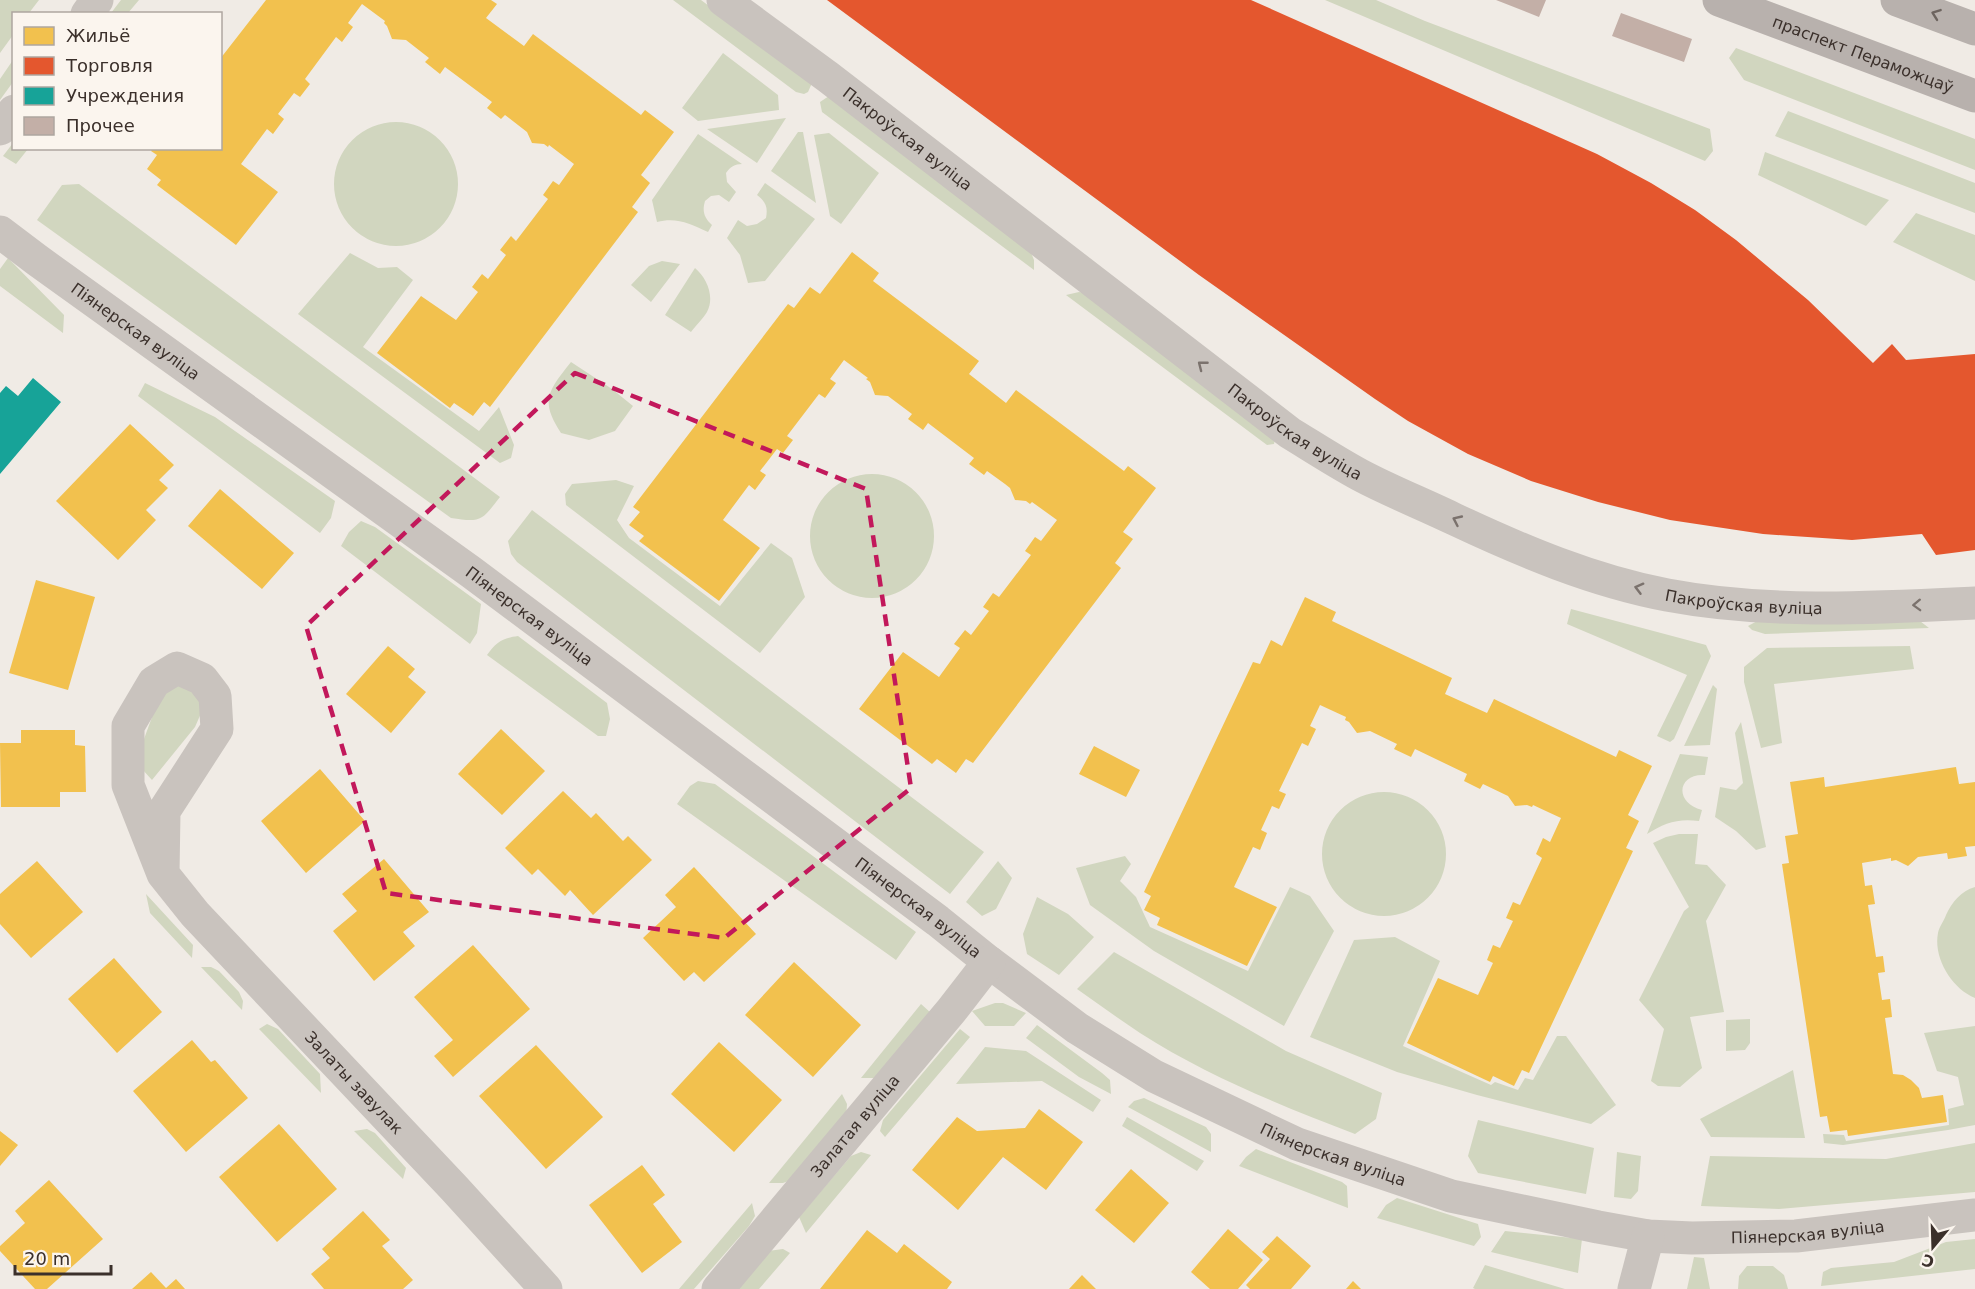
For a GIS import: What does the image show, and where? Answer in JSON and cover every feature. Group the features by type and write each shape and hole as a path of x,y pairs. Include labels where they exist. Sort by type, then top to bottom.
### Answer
{"main road":[{"name":"праспект Пераможцаў","path":"1719,0 1975,96"},
{"path":"1897,0 1975,29"}],"street":[{"name":"Пакроўская вуліца","path":"723,0 828,77 1290,433 1360,475 1528,552 1592,575 1667,595 1737,604 1807,608 1975,603"},
{"path":"0,129 12,114"},
{"name":"Піянерская вуліца","path":"0,232 471,572 938,921 1077,1028 1154,1076 1298,1144 1451,1196 1648,1236 1692,1238 1796,1236 1975,1215"},
{"name":"Залаты завулак","path":"163,874 164,811 217,729 215,696 202,679 177,668 154,682 128,726 128,785 163,874 195,914 454,1188 546,1289"},
{"name":"Залатая вуліца","path":"718,1289 951,1011 989,962"},
{"path":"1634,1289 1648,1236"}],"highlighted area":[{"path":"575,373 866,489 911,788 724,938 386,893 306,626"}],"green space":[{"path":"0,0 39,0 30,12 12,12 12,36 0,53"},
{"path":"121,0 139,0 129,12 112,12"},
{"path":"673,0 701,0 812,83 808,92 804,94 796,92"},
{"path":"1325,0 1376,0 1425,21 1710,129 1713,151 1705,161"},
{"path":"1736,48 1975,139 1975,170 1744,80 1729,58"},
{"path":"723,53 778,95 779,110 698,121 682,108"},
{"path":"12,61 12,83 0,100 0,79"},
{"path":"829,96 1030,250 1034,260 1034,270 822,112 820,102"},
{"path":"1788,111 1975,183 1975,213 1775,136"},
{"path":"786,118 757,163 707,129"},
{"path":"396,122 420,127 440,140 453,160 458,184 453,208 440,228 420,241 396,246 372,241 352,228 339,208 334,184 339,160 352,140 372,127"},
{"path":"798,132 803,132 816,203 771,171"},
{"path":"829,133 879,173 841,224 830,216 814,135"},
{"path":"698,134 742,164 733,166 726,173 727,182 736,192 729,202 719,195 711,196 705,201 704,214 712,225 708,232 677,221 657,222 652,200"},
{"path":"12,144 12,150 27,150 16,164 3,156"},
{"path":"1765,152 1889,200 1866,226 1758,175"},
{"path":"765,183 815,219 765,281 748,283 740,255 727,238 738,220 747,226 757,224 766,218 766,205 757,195"},
{"path":"79,184 500,497 480,518 469,520 451,518 37,220 62,185"},
{"path":"1916,213 1975,235 1975,281 1893,242"},
{"path":"350,253 378,268 397,267 413,280 363,347 479,431 499,407 514,445 511,458 500,463 298,314"},
{"path":"8,258 64,315 63,333 0,286 0,269"},
{"path":"662,261 680,264 651,302 631,285 649,266"},
{"path":"695,268 706,282 710,300 707,312 691,332 665,315"},
{"path":"1079,292 1092,294 1275,439 1274,444 1267,445 1066,295"},
{"path":"571,362 633,406 615,431 589,440 561,433 550,412 549,403 552,388"},
{"path":"145,383 215,417 335,501 331,518 320,533 138,396"},
{"path":"872,474 896,479 916,492 929,512 934,536 929,560 916,580 896,593 872,598 848,593 828,580 815,560 810,536 815,512 828,492 848,479"},
{"path":"616,480 634,486 617,520 629,538 720,606 771,543 792,558 805,597 760,653 566,505 565,494 572,484"},
{"path":"532,510 984,852 950,894 517,562 511,554 508,541"},
{"path":"361,521 375,527 481,604 477,633 470,644 341,546 349,532"},
{"path":"1571,609 1706,645 1711,656 1674,739 1670,742 1657,736 1687,675 1567,624"},
{"path":"1916,618 1929,628 1765,634 1752,630 1748,626 1759,620"},
{"path":"518,636 607,703 610,719 606,736 598,736 487,655 500,641"},
{"path":"1910,646 1914,669 1774,684 1782,743 1761,748 1744,682 1744,667 1767,648"},
{"path":"177,685 200,694 202,711 195,727 152,780 142,769 144,739 159,698"},
{"path":"1713,685 1717,689 1710,745 1684,746"},
{"path":"1741,722 1766,847 1756,850 1736,831 1715,817 1720,787 1736,790 1743,783 1735,733"},
{"path":"1680,754 1708,757 1705,775 1689,778 1682,789 1686,801 1702,810 1699,821 1672,822 1647,834"},
{"path":"698,781 715,784 916,932 896,960 677,804 690,786"},
{"path":"1384,792 1408,797 1428,810 1441,830 1446,854 1441,878 1428,898 1408,911 1384,916 1360,911 1340,898 1327,878 1322,854 1327,830 1340,810 1360,797"},
{"path":"1679,834 1698,834 1695,864 1707,865 1726,885 1706,921 1724,1012 1690,1017 1702,1068 1680,1087 1658,1086 1651,1081 1664,1029 1639,1000 1684,911 1689,907 1653,843"},
{"path":"1125,856 1131,864 1120,881 1136,897 1150,927 1248,971 1290,887 1310,896 1334,931 1284,1026 1154,951 1090,905 1076,868"},
{"path":"998,861 1012,878 996,909 982,916 966,902"},
{"path":"1975,887 1975,998 1959,988 1946,972 1941,962 1937,943 1939,928 1951,906 1961,894"},
{"path":"146,894 193,945 192,958 150,913"},
{"path":"1037,897 1068,914 1094,937 1059,975 1027,954 1023,934"},
{"path":"1395,937 1440,961 1403,1046 1491,1085 1495,1082 1518,1090 1525,1078 1533,1080 1557,1036 1566,1036 1616,1105 1591,1124 1397,1072 1310,1037 1354,940"},
{"path":"1114,952 1286,1051 1382,1093 1376,1119 1355,1134 1273,1101 1165,1049 1077,989"},
{"path":"201,967 211,967 219,971 239,992 243,1001 242,1010"},
{"path":"995,1003 1003,1003 1026,1013 1014,1026 985,1026 972,1011"},
{"path":"921,1004 931,1013 881,1078 861,1078"},
{"path":"1750,1019 1750,1043 1745,1050 1726,1051 1726,1020"},
{"path":"267,1024 278,1029 320,1074 321,1093 259,1029"},
{"path":"1037,1025 1110,1080 1111,1094 1079,1077 1026,1038"},
{"path":"1975,1026 1975,1125 1843,1145 1824,1143 1823,1134 1844,1135 1846,1141 1949,1125 1948,1109 1964,1105 1958,1077 1937,1071 1924,1033"},
{"path":"960,1029 970,1037 885,1137 880,1131 883,1120"},
{"path":"985,1047 1026,1051 1101,1100 1093,1112 1042,1081 956,1084"},
{"path":"1793,1070 1805,1138 1711,1137 1700,1119"},
{"path":"842,1094 847,1104 846,1119 794,1179 783,1183 769,1183"},
{"path":"1144,1098 1206,1127 1211,1134 1211,1152 1128,1107 1134,1101"},
{"path":"1127,1117 1204,1161 1197,1171 1122,1126"},
{"path":"1478,1120 1594,1148 1586,1194 1478,1173 1468,1156"},
{"path":"367,1129 375,1133 406,1168 403,1179 354,1131"},
{"path":"1975,1143 1975,1192 1779,1209 1701,1206 1710,1156 1886,1159"},
{"path":"1256,1149 1342,1182 1347,1186 1348,1208 1239,1166"},
{"path":"861,1152 871,1155 806,1233 799,1217 851,1156"},
{"path":"1617,1152 1641,1156 1638,1191 1631,1199 1614,1197"},
{"path":"1397,1198 1478,1224 1481,1237 1474,1246 1377,1218 1386,1205"},
{"path":"752,1203 755,1216 749,1226 694,1289 679,1289"},
{"path":"1505,1231 1582,1239 1578,1273 1491,1252"},
{"path":"1975,1239 1975,1269 1821,1286 1823,1272 1831,1268 1894,1262 1946,1242"},
{"path":"783,1249 790,1253 759,1289 736,1289 768,1251"},
{"path":"1694,1257 1704,1258 1710,1289 1687,1289"},
{"path":"1485,1265 1565,1289 1475,1289 1473,1288"},
{"path":"1747,1266 1773,1266 1784,1275 1788,1289 1738,1289 1739,1276"}],"building: Жильё":[{"path":"266,0 491,0 497,4 486,18 524,46 533,34 641,115 645,110 674,132 641,175 650,183 632,207 638,212 490,407 484,402 473,416 454,403 450,408 377,353 421,296 456,320 478,292 472,287 482,274 488,279 506,255 500,250 511,236 516,241 548,199 543,195 553,181 559,185 574,164 549,145 548,147 544,144 532,143 527,132 505,115 501,119 487,108 492,102 445,67 440,74 425,62 429,58 406,40 392,39 385,21 362,4 348,23 353,27 342,42 336,37 305,79 310,84 300,97 294,93 278,114 284,119 273,134 267,129 241,164 278,192 236,245 157,185 161,180 147,169 157,155 152,150 222,150 222,56"},
{"path":"852,252 879,273 873,281 979,361 969,374 1006,403 1016,390 1124,471 1128,466 1156,488 1123,532 1133,539 1115,563 1121,568 973,763 966,759 956,773 937,759 932,764 859,709 903,652 939,677 960,648 954,644 965,630 971,635 989,611 983,607 993,593 999,597 1031,555 1025,551 1035,537 1041,541 1057,520 1032,502 1030,504 1026,501 1015,500 1010,488 987,471 984,475 969,464 974,458 928,423 923,430 908,419 912,414 888,396 875,395 870,382 866,379 868,378 844,360 830,379 836,383 825,398 819,394 787,436 793,440 783,453 777,449 760,471 766,475 755,490 749,485 723,520 760,548 719,601 639,541 644,536 629,525 640,512 633,507 788,304 794,308 810,287 820,294"},
{"path":"130,424 174,465 159,480 168,488 146,510 156,520 118,560 56,501"},
{"path":"220,489 294,553 262,589 188,526"},
{"path":"36,580 95,597 68,690 9,673"},
{"path":"1305,597 1336,612 1332,621 1452,678 1445,694 1487,713 1494,699 1616,757 1619,750 1652,766 1628,815 1639,821 1626,848 1633,851 1529,1073 1522,1070 1514,1086 1493,1076 1490,1082 1407,1043 1438,978 1478,995 1493,963 1487,960 1493,945 1500,948 1513,921 1506,918 1513,902 1520,905 1542,858 1536,854 1543,838 1550,842 1561,818 1533,805 1532,807 1515,806 1508,796 1483,784 1480,789 1464,781 1467,774 1415,749 1411,757 1394,749 1397,744 1370,731 1357,733 1345,720 1346,717 1320,705 1310,726 1316,729 1308,746 1302,743 1279,791 1286,794 1279,809 1272,806 1261,830 1267,833 1260,850 1253,847 1234,887 1277,907 1247,966 1157,925 1160,918 1144,910 1151,896 1144,892 1253,662 1260,664 1271,640 1282,646"},
{"path":"388,646 415,669 408,677 426,692 391,733 346,694"},
{"path":"501,729 545,771 502,815 458,774"},
{"path":"21,730 75,730 75,745 85,746 86,792 60,792 60,807 1,807 0,743 21,743"},
{"path":"1094,746 1140,770 1126,797 1079,774"},
{"path":"1956,767 1959,784 1975,782 1975,846 1965,847 1967,856 1948,859 1947,853 1918,857 1908,866 1896,860 1891,861 1891,858 1862,863 1865,886 1872,885 1875,904 1868,905 1876,957 1883,956 1885,972 1878,973 1882,1000 1890,999 1892,1017 1885,1018 1893,1074 1903,1075 1911,1080 1919,1088 1922,1098 1943,1095 1947,1122 1848,1136 1847,1130 1830,1132 1827,1116 1820,1117 1782,864 1789,863 1785,836 1798,834 1790,782 1824,777 1825,787"},
{"path":"320,769 365,821 306,873 261,821"},
{"path":"563,791 591,818 596,813 623,841 628,836 652,860 593,915 570,890 565,896 538,869 532,875 505,848"},
{"path":"384,859 429,912 403,932 415,946 374,981 333,931 357,911 342,894"},
{"path":"37,861 83,912 31,958 0,924 0,894"},
{"path":"694,867 756,934 704,982 694,972 684,981 643,938 676,907 665,895"},
{"path":"473,945 530,1009 453,1077 434,1056 453,1040 414,997"},
{"path":"114,958 162,1012 117,1053 68,999"},
{"path":"794,962 861,1025 813,1077 745,1015"},
{"path":"192,1040 211,1062 215,1060 248,1098 186,1152 133,1091"},
{"path":"719,1042 782,1100 734,1152 671,1094"},
{"path":"536,1045 603,1117 546,1169 479,1096"},
{"path":"1039,1109 1083,1142 1046,1190 1003,1157 958,1210 912,1170 957,1117 977,1131 1025,1128"},
{"path":"279,1124 337,1189 277,1242 219,1177"},
{"path":"0,1131 18,1145 0,1166"},
{"path":"642,1165 665,1195 653,1204 682,1242 642,1273 589,1205"},
{"path":"1131,1169 1169,1203 1134,1243 1095,1210"},
{"path":"49,1180 103,1239 47,1289 35,1289 0,1251 0,1246 25,1223 15,1211"},
{"path":"363,1211 390,1240 382,1246 413,1280 403,1289 324,1289 311,1274 330,1258 322,1249"},
{"path":"1228,1229 1263,1260 1238,1289 1210,1289 1191,1272"},
{"path":"867,1230 897,1253 904,1244 952,1282 947,1289 820,1289"},
{"path":"1277,1236 1311,1266 1291,1289 1250,1289 1246,1285 1270,1259 1262,1252"},
{"path":"151,1272 166,1288 176,1279 185,1289 132,1289"},
{"path":"1082,1275 1096,1289 1069,1289"},
{"path":"1353,1281 1361,1289 1346,1289"}],"building: Торговля":[{"path":"827,0 1251,0 1597,154 1695,210 1736,240 1808,300 1873,363 1892,344 1906,360 1975,354 1975,550 1936,555 1922,534 1852,540 1763,534 1670,520 1598,502 1531,481 1468,454 1408,421 1199,275"}],"building: Учреждения":[{"path":"33,378 61,402 0,474 0,393 6,386 18,396"}],"building: Прочее":[{"path":"1496,0 1546,0 1539,17"},
{"path":"1621,13 1692,39 1684,62 1612,36"}]}
